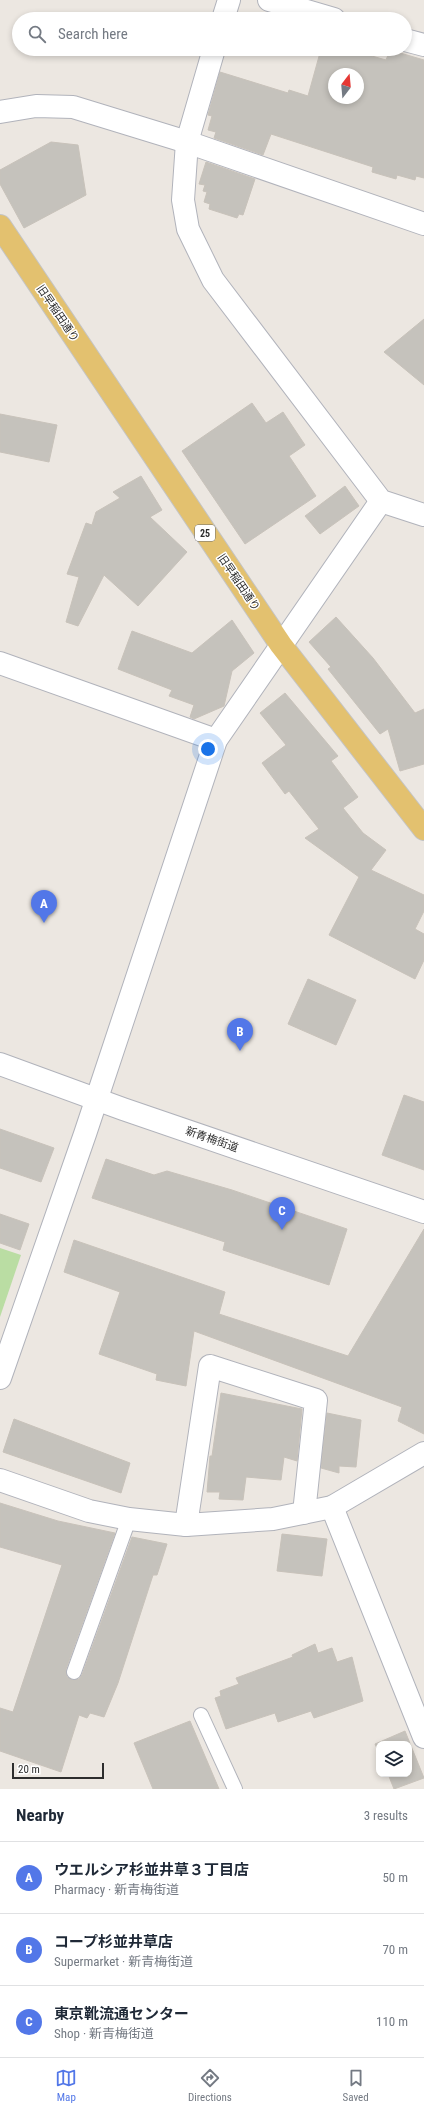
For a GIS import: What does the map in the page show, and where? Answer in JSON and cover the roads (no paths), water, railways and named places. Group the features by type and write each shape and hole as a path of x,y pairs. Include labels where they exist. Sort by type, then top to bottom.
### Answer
{"main road":[{"name":"旧早稲田通り","path":"0,226 281,645 421,820"}],"street":[{"path":"226,12 229,0"},
{"path":"269,0 310,12"},
{"path":"412,42 424,45"},
{"path":"212,56 187,142 183,200 188,229 213,280 381,501 424,515"},
{"path":"0,112 36,106 72,107 187,142 424,224"},
{"path":"0,1378 96,1099 216,740 381,501"},
{"path":"0,663 216,740"},
{"name":"新青梅街道","path":"0,1064 96,1099 424,1212"},
{"path":"186,1525 210,1366 316,1400 304,1513"},
{"path":"0,1480 89,1511 129,1518 186,1525 273,1519 332,1507 424,1453"},
{"path":"332,1507 424,1737"}],"lane":[{"path":"74,1672 129,1518"},
{"path":"201,1715 236,1789"}],"place":[{"name":"ウエルシア杉並井草３丁目店","path":"44,923"},
{"name":"コープ杉並井草店","path":"240,1051"},
{"name":"東京靴流通センター","path":"282,1230"}]}
